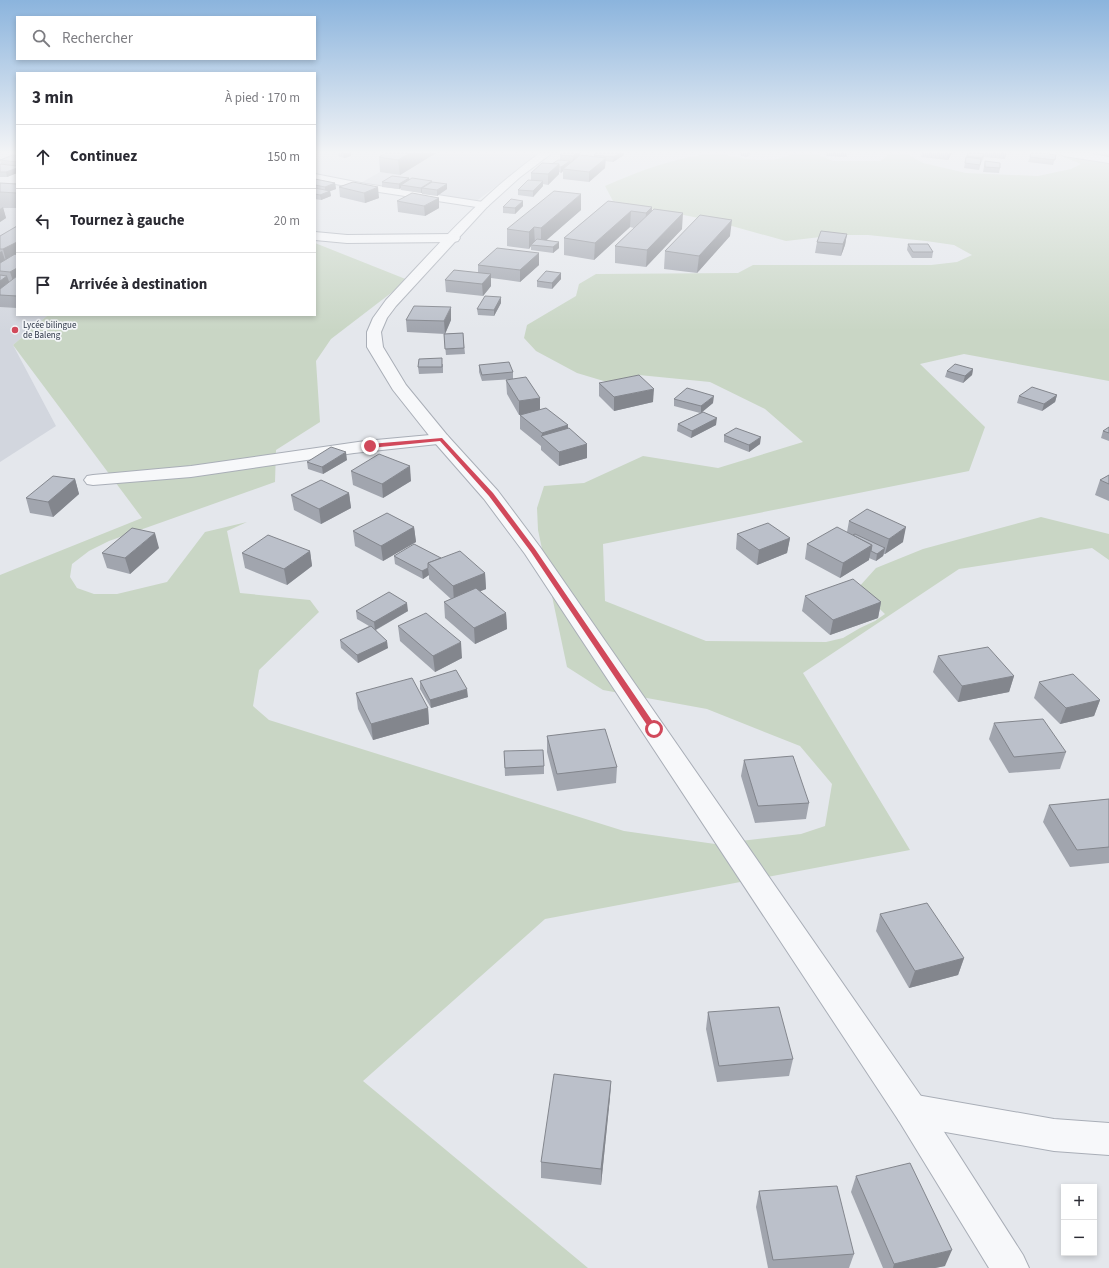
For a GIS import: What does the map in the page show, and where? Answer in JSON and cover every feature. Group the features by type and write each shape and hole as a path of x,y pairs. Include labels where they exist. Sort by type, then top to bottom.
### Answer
{"street":[{"path":"477,212 391,303 380,318 374,332 375,347 399,387 491,495 533,551 911,1110 1010,1268"},
{"path":"316,236 347,239 454,238"},
{"path":"93,480 204,471 355,447 442,439"},
{"path":"911,1110 1054,1135 1109,1140"}],"shaded area":[{"name":"Lycée bilingue de Baleng","path":"0,212 16,212 16,316 47,316 13,345 56,426 0,462"}],"green space":[{"path":"669,212 1109,212 1109,381 964,354 920,364 985,427 969,471 603,544 605,601 706,641 826,642 843,638 885,614 858,588 876,568 923,549 1041,517 1109,534 1109,560 1092,548 959,569 803,673 910,850 545,919 363,1081 588,1268 0,1268 0,575 142,518 13,345 47,316 316,316 316,243 408,280 331,339 316,361 320,422 276,450 275,482 109,541 89,551 72,564 70,577 77,588 94,594 117,594 167,582 205,532 247,522 227,531 240,593 310,600 319,612 259,670 253,706 269,720 624,831 715,844 801,834 825,826 832,784 800,746 707,709 603,690 567,667 538,530 537,508 544,486 584,483 643,456 718,468 803,442 765,409 710,382 639,375 607,382 577,373 536,351 524,338 527,325 576,296 579,284 596,274 738,273 753,265 931,265 957,262 972,255 954,245 868,235 838,235 786,241 714,221"}],"building":[{"path":"528,212 560,212 541,228 534,227 529,232 507,229"},
{"path":"595,212 630,212 595,243 564,238"},
{"path":"651,212 683,213 647,250 615,246"},
{"path":"700,215 732,220 699,256 665,251"},
{"path":"16,227 16,242 0,249 0,236"},
{"path":"821,231 847,234 843,244 817,242"},
{"path":"537,239 559,242 553,247 531,245"},
{"path":"908,244 928,244 933,252 913,252"},
{"path":"497,248 539,253 520,270 478,265"},
{"path":"16,254 16,269 10,272 0,271 0,263"},
{"path":"454,270 491,274 482,284 445,280"},
{"path":"546,271 561,273 552,283 537,281"},
{"path":"0,275 7,276 0,281"},
{"path":"16,277 16,296 0,295 0,289"},
{"path":"485,296 501,297 494,310 477,309"},
{"path":"414,306 451,307 444,321 406,320"},
{"path":"463,333 464,348 445,349 444,334"},
{"path":"442,358 442,367 418,367 419,359"},
{"path":"509,362 513,372 482,375 479,365"},
{"path":"955,364 973,369 965,376 947,371"},
{"path":"639,375 654,389 614,397 599,383"},
{"path":"526,377 540,398 519,401 506,380"},
{"path":"1032,387 1057,395 1044,404 1019,396"},
{"path":"687,388 714,396 701,406 674,399"},
{"path":"546,408 568,425 542,433 520,415"},
{"path":"703,412 717,418 692,431 678,424"},
{"path":"1109,427 1109,433 1103,431"},
{"path":"569,428 587,444 559,452 541,436"},
{"path":"736,428 761,437 749,445 724,435"},
{"path":"331,447 346,452 322,467 307,462"},
{"path":"379,454 410,466 382,484 351,471"},
{"path":"1109,475 1109,484 1100,480"},
{"path":"53,476 75,479 48,502 26,498"},
{"path":"321,480 349,493 319,509 291,495"},
{"path":"867,509 906,527 889,539 849,521"},
{"path":"387,513 414,527 381,546 353,531"},
{"path":"768,523 790,538 759,550 737,534"},
{"path":"837,527 872,545 843,563 807,544"},
{"path":"132,528 155,533 125,558 102,553"},
{"path":"855,534 885,548 877,554 871,551 872,545 853,535"},
{"path":"268,535 310,551 284,569 242,553"},
{"path":"414,544 441,558 428,563 428,568 422,571 394,556"},
{"path":"460,551 485,573 453,586 428,563"},
{"path":"853,579 881,602 833,620 805,596"},
{"path":"476,588 506,613 474,628 444,602"},
{"path":"389,592 407,603 374,622 356,611"},
{"path":"426,613 461,642 433,656 398,626"},
{"path":"371,626 387,641 357,655 340,640"},
{"path":"988,647 1014,676 962,686 938,656"},
{"path":"456,670 467,689 430,700 420,681"},
{"path":"1073,674 1100,700 1066,708 1039,682"},
{"path":"412,678 428,708 371,724 356,693"},
{"path":"1043,719 1066,752 1014,757 994,723"},
{"path":"605,729 617,767 557,774 547,736"},
{"path":"543,750 544,766 505,768 504,751"},
{"path":"793,756 809,803 758,806 744,760"},
{"path":"1109,799 1109,847 1077,850 1049,805"},
{"path":"927,903 964,958 915,971 880,914"},
{"path":"779,1007 793,1059 719,1066 708,1012"},
{"path":"554,1074 611,1081 601,1169 541,1162"},
{"path":"910,1163 952,1250 894,1264 856,1176"},
{"path":"837,1186 854,1254 773,1260 759,1191"}],"place":[{"name":"Lycée bilingue de Baleng","path":"15,330"}],"route":[{"path":"370,446 442,439 491,495 533,551 654,729"}]}
